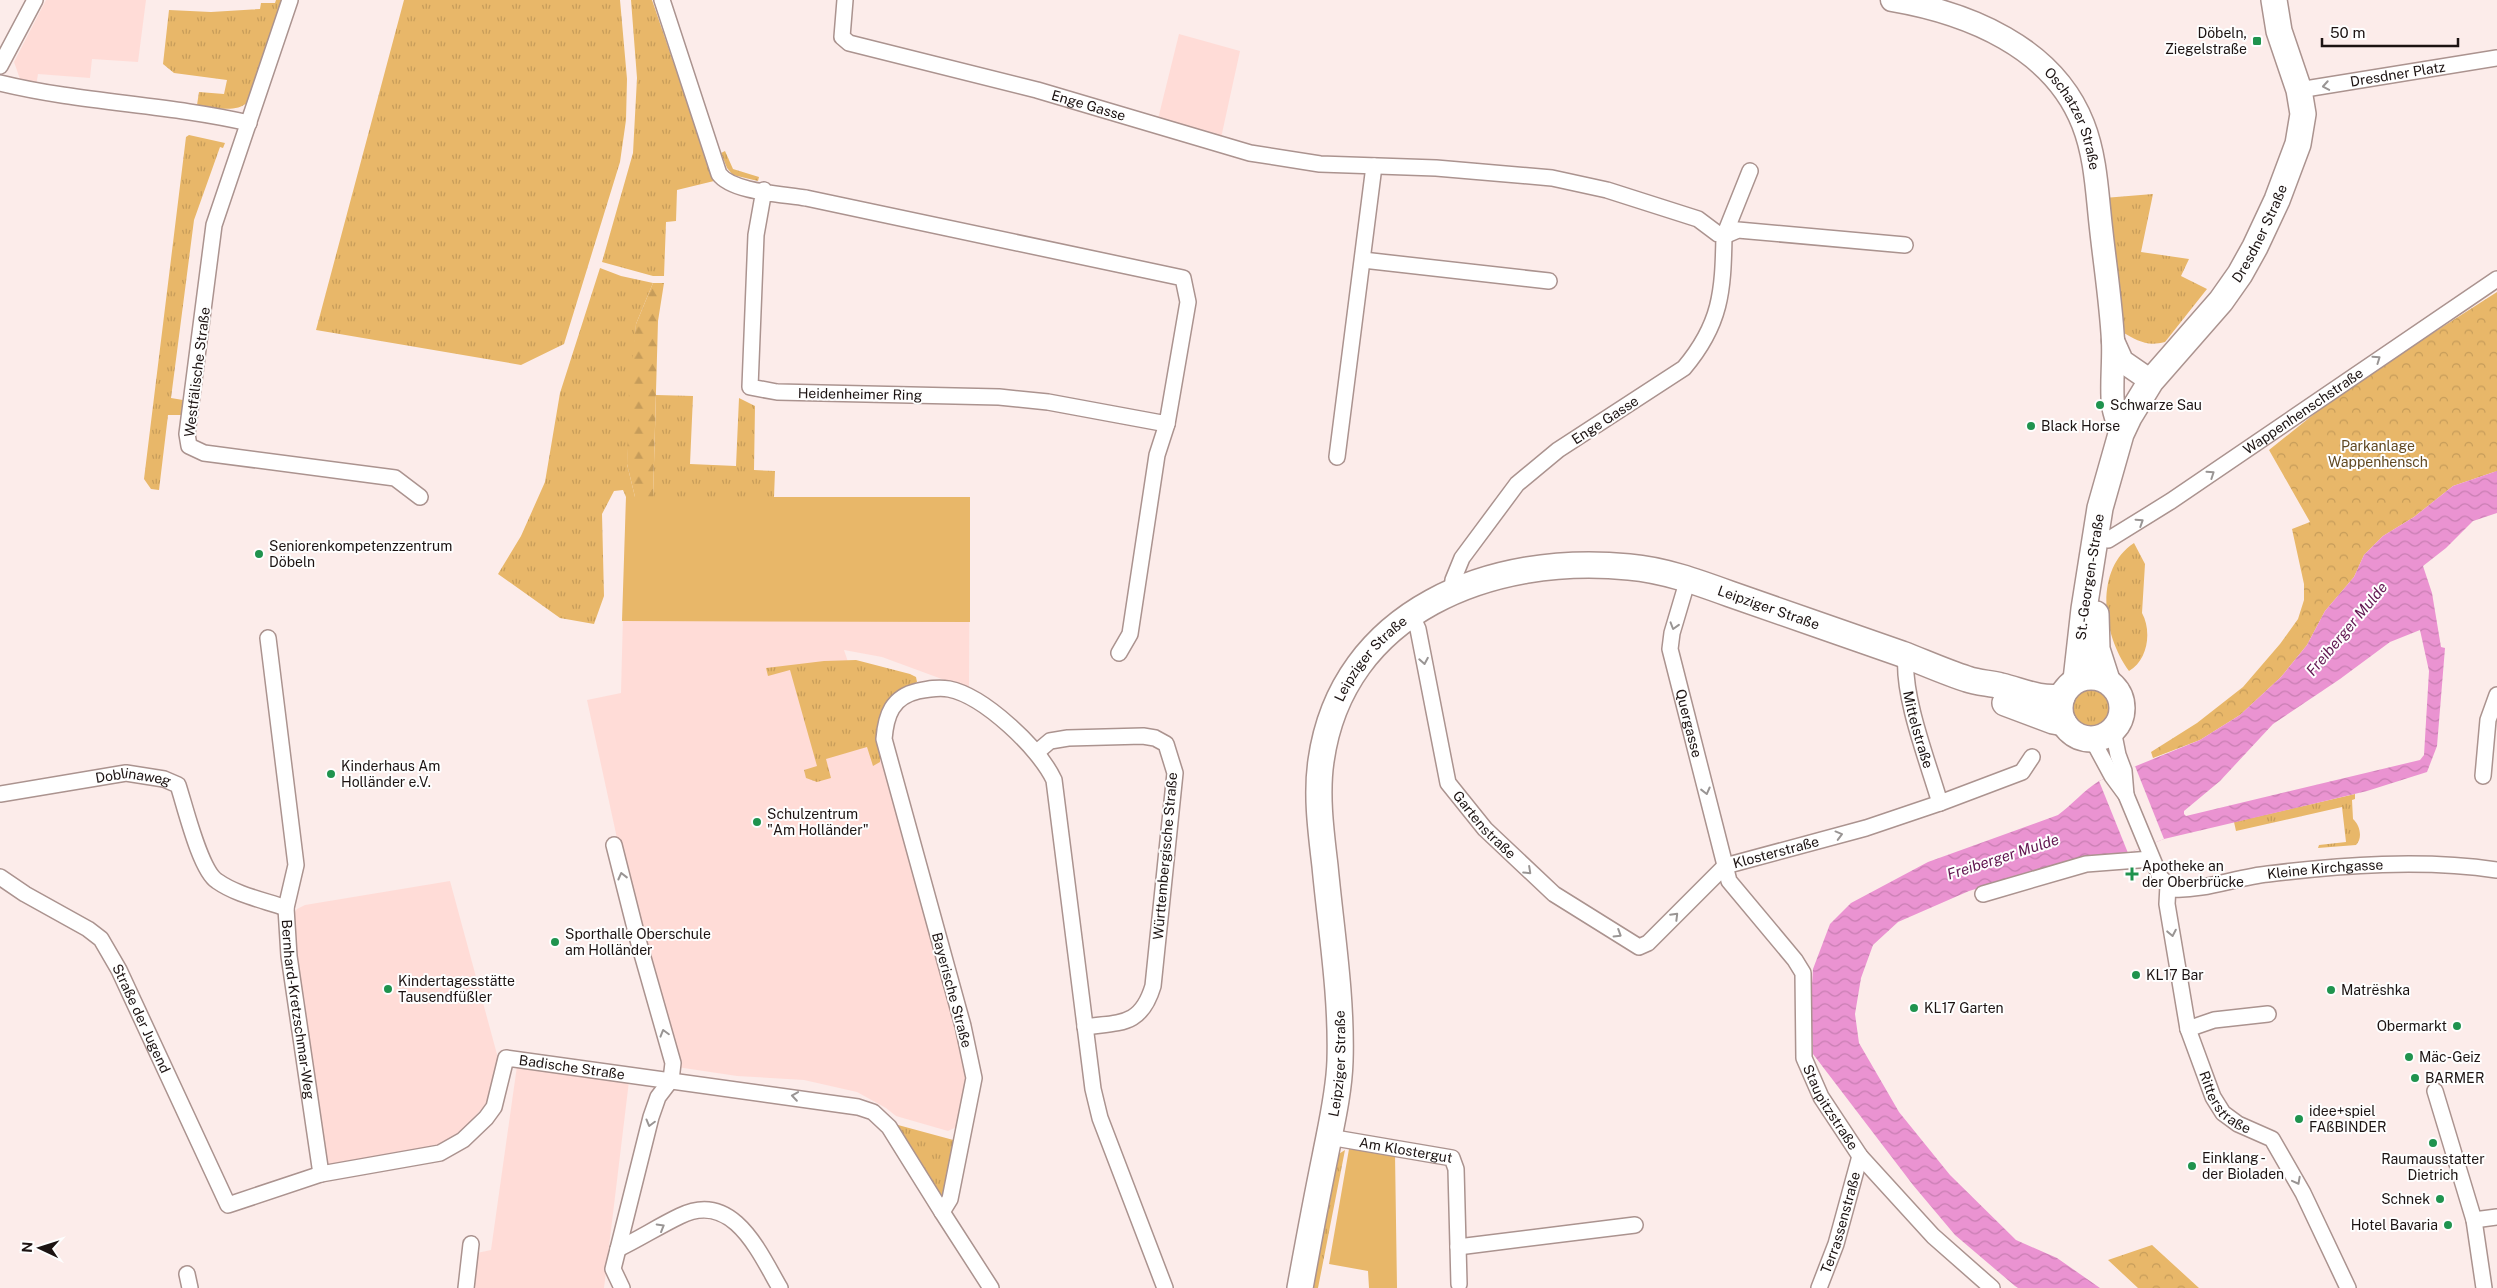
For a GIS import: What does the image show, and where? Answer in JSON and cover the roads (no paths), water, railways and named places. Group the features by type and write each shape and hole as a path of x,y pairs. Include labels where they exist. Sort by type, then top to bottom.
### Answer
{"main road":[{"name":"Oschatzer Straße","path":"1892,0 1945,11 1999,35 2024,50 2044,67 2073,104 2083,124 2094,164 2113,340 2113,406 2121,434"},
{"name":"Dresdner Straße","path":"2121,434 2151,381 2220,301 2256,247 2298,144 2303,114 2299,90 2279,31 2274,0"},
{"name":"Oschatzer Straße","path":"2113,340 2122,361 2151,381"},
{"name":"St.-Georgen-Straße","path":"2069,688 2100,508 2121,434"},
{"name":"St.-Georgen-Straße","path":"2107,680 2097,649 2095,626 2112,511 2110,476"},
{"name":"Leipziger Straße","path":"1300,1288 1329,1136 1340,1064 1339,1017 1320,821 1321,763 1330,723 1346,683 1377,641 1411,614 1452,592 1508,574 1572,565 1631,567 1688,579 1969,680 2002,686 2031,696 2050,699 2069,688"},
{"path":"2087,677 2107,680 2115,687 2122,705 2121,715 2103,734 2074,734 2064,723 2060,708 2069,688 2087,677"},
{"name":"Leipziger Straße","path":"1969,680 2000,701 2053,721 2064,723"}],"street":[{"path":"0,66 35,0"},
{"name":"Westfälische Straße","path":"290,0 214,225 187,434 189,446 212,454 396,478 420,496"},
{"path":"662,0 719,174 725,182 1183,278 1188,302 1167,424 1157,455 1130,634 1119,653"},
{"name":"Enge Gasse","path":"845,0 842,37 849,43 1037,90 1250,153 1320,164 1552,178 1607,190 1698,219 1718,234 1724,236"},
{"name":"Dresdner Platz","path":"2299,90 2497,58"},
{"path":"0,83 35,91 185,110 249,123"},
{"path":"1336,457 1374,166"},
{"name":"Enge Gasse","path":"1452,592 1453,580 1462,558 1517,484 1558,450 1684,368 1698,352 1712,329 1719,303 1724,280 1724,236 1750,172"},
{"name":"Heidenheimer Ring","path":"764,190 756,235 750,388 777,392 999,397 1048,402 1167,424"},
{"path":"1724,236 1738,230 1905,245"},
{"path":"1363,260 1549,281"},
{"name":"Wappenhenschstraße","path":"2108,540 2170,502 2497,279"},
{"name":"Quergasse","path":"1688,579 1672,633 1670,649 1725,866"},
{"name":"Gartenstraße","path":"1411,614 1418,629 1448,783 1485,829 1554,894 1639,947"},
{"name":"Bernhard-Kretzschmar-Weg","path":"268,638 296,865 286,908 289,956 321,1174"},
{"name":"Mittelstraße","path":"1906,656 1904,673 1909,696 1940,803"},
{"name":"Bayerische Straße","path":"942,1212 950,1200 974,1078 963,1026 891,769 884,739 885,721 891,706 911,693 934,688 949,689 986,706 1037,752"},
{"path":"2483,776 2488,720 2497,695"},
{"path":"2103,734 2118,755 2118,773"},
{"path":"2103,734 2148,852 2160,877 2168,885"},
{"name":"Württembergische Straße","path":"1037,752 1050,742 1068,738 1143,736 1155,738 1166,744 1175,773 1153,986 1148,1002 1140,1014 1125,1021 1085,1027"},
{"path":"1037,752 1054,780 1093,1089 1100,1118 1165,1288"},
{"path":"1940,803 2022,772 2032,757"},
{"name":"Doblinaweg","path":"0,794 126,773 164,779 178,785 203,864 215,880 240,894 286,908"},
{"name":"Klosterstraße","path":"1639,947 1648,943 1725,866 1866,828 1940,803"},
{"path":"614,845 638,940 673,1063 671,1080 658,1097 651,1117 613,1269 622,1288"},
{"path":"1983,894 2086,864 2148,852"},
{"name":"Kleine Kirchgasse","path":"2168,885 2173,889 2181,890 2268,874 2364,866 2438,865 2497,870"},
{"name":"Staupitzstraße","path":"1725,866 1730,882 1795,960 1803,973 1804,1058 1821,1097 1860,1156 1933,1236 1992,1288"},
{"name":"Straße der Jugend","path":"0,877 25,894 88,929 101,940 119,970 228,1205 321,1174"},
{"name":"Ritterstraße","path":"2168,885 2167,904 2188,1029 2213,1097 2223,1113 2230,1118 2272,1139 2303,1193 2348,1288"},
{"path":"2188,1029 2214,1020 2268,1014"},
{"name":"Badische Straße","path":"321,1174 440,1153 463,1140 486,1118 494,1106 506,1058 671,1080"},
{"path":"671,1080 858,1107 880,1117 889,1128 990,1288"},
{"path":"2434,1091 2474,1220 2484,1288"},
{"name":"Am Klostergut","path":"1329,1136 1452,1158 1456,1169 1459,1284"},
{"name":"Terrassenstraße","path":"1819,1288 1836,1244 1860,1156"},
{"path":"618,1249 692,1211 720,1213 734,1219 750,1236 780,1288"},
{"path":"2474,1220 2497,1217"},
{"path":"1458,1247 1635,1226"},
{"path":"466,1288 471,1244"}],"water":[{"name":"Freiberger Mulde","path":"2497,471 2497,513 2473,521 2446,548 2423,566 2432,593 2441,647 2445,648 2437,746 2427,772 2367,791 2164,839 2128,853 2085,856 1969,891 1898,922 1873,945 1861,978 1855,1014 1859,1043 1899,1112 1950,1175 2016,1240 2057,1258 2100,1288 2018,1288 1955,1235 1913,1185 1813,1054 1811,1002 1813,969 1830,924 1851,903 1928,862 2058,815 2099,781 2200,740 2240,715 2281,677 2307,645 2325,611 2354,577 2364,555 2383,536 2414,517 2453,486","holes":["2420,630 2429,671 2424,755 2420,760 2186,816 2184,814 2184,811 2220,781 2273,724 2340,679 2390,642"]}],"place":[{"name":"Döbeln, Ziegelstraße","path":"2257,41"},
{"name":"Schwarze Sau","path":"2100,405"},
{"name":"Black Horse","path":"2031,426"},
{"name":"Seniorenkompetenzzentrum Döbeln","path":"259,554"},
{"name":"Kinderhaus Am Holländer e.V.","path":"331,774"},
{"name":"Schulzentrum \"Am Holländer\"","path":"757,822"},
{"name":"Apotheke an der Oberbrücke","path":"2132,874"},
{"name":"Sporthalle Oberschule am Holländer","path":"555,942"},
{"name":"KL17 Bar","path":"2136,975"},
{"name":"Kindertagesstätte Tausendfüßler","path":"388,989"},
{"name":"Matrëshka","path":"2331,990"},
{"name":"KL17 Garten","path":"1914,1008"},
{"name":"Obermarkt","path":"2457,1026"},
{"name":"Mäc-Geiz","path":"2409,1057"},
{"name":"BARMER","path":"2415,1078"},
{"name":"idee+spiel FAßBINDER","path":"2299,1119"},
{"name":"Raumausstatter Dietrich","path":"2433,1143"},
{"name":"Einklang - der Bioladen","path":"2192,1166"},
{"name":"Schnek","path":"2440,1199"},
{"name":"Hotel Bavaria","path":"2448,1225"}],"park label":[{"name":"Parkanlage Wappenhensch","path":"2378,454"}]}
